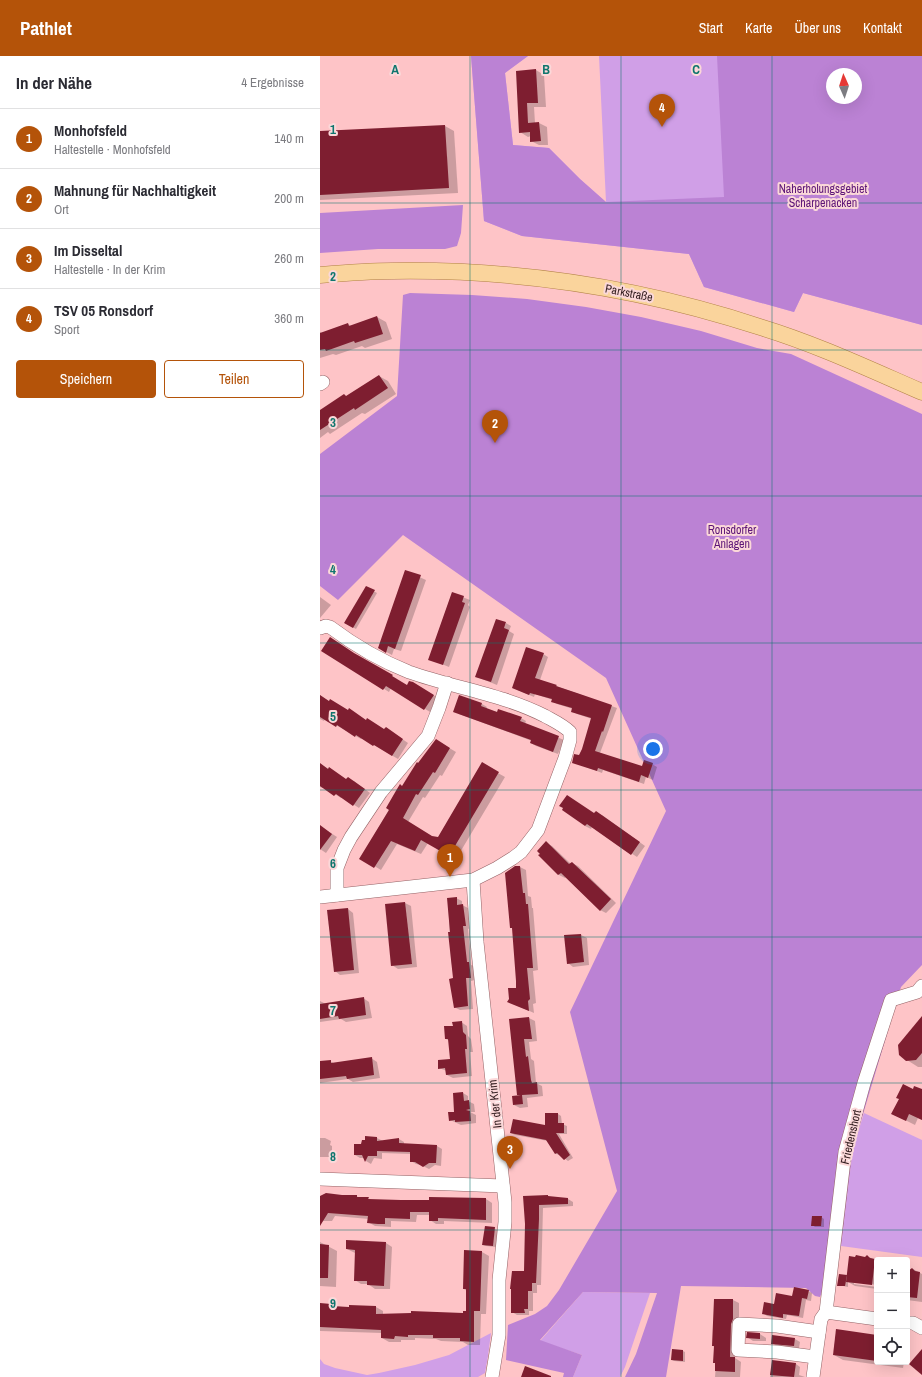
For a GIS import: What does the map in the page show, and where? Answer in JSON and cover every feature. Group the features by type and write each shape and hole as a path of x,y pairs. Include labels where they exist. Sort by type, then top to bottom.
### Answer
{"main road":[{"name":"Parkstraße","path":"320,275 389,271 467,272 544,279 634,293 688,306 761,327 822,350 922,392"}],"street":[{"path":"320,628 326,626 330,627 368,652 410,672 496,696 531,709 565,727 570,732 570,740 566,758 538,830 521,852 497,868 473,880 320,897"},
{"path":"337,895 337,868 344,850 381,792 428,736 447,683"},
{"name":"In der Krim","path":"473,880 477,942 505,1202 498,1280 499,1335 492,1377"},
{"name":"Friedenshort","path":"813,1377 821,1319 826,1312 845,1152 864,1083 891,1000 917,992 922,986"},
{"path":"320,1179 503,1186"},
{"path":"826,1312 874,1319"},
{"path":"910,1323 922,1328"},
{"path":"816,1357 777,1352 738,1350 739,1324 777,1326 819,1332"}],"green space":[{"name":"Naherholungsgebiet Scharpenacken","path":"471,56 528,56 505,73 513,145 549,148 606,202 599,56 922,56 922,325 803,293 794,312 704,287 689,254 522,236 484,221"},
{"name":"Naherholungsgebiet Scharpenacken","path":"471,56 528,56 505,73 513,145 549,148 606,202 724,197 717,56 922,56 922,325 803,293 794,312 704,287 689,254 522,236 484,221"},
{"path":"463,205 461,233 457,246 445,249 378,249 320,253 320,213"},
{"name":"Ronsdorfer Anlagen","path":"410,293 527,299 586,307 641,317 701,331 757,348 791,354 922,414 922,965 901,987 853,1148 841,1246 820,1297 815,1296 806,1288 681,1286 666,1377 625,1377 636,1354 657,1293 583,1292 540,1340 582,1355 573,1377 563,1377 564,1373 506,1360 508,1325 535,1314 547,1306 559,1290 617,1191 570,1012 666,811 606,678 403,535 338,600 320,586 320,454 397,396 403,295"},
{"path":"864,1113 922,1140 922,1257 841,1246 853,1148"},
{"path":"583,1292 650,1293 625,1367 620,1377 573,1377 582,1355 540,1341"},
{"path":"491,1333 485,1373 478,1377 320,1377 320,1359 324,1364 335,1368 367,1375 415,1365 449,1355"}],"building":[{"path":"536,69 538,103 527,103 528,123 539,122 541,141 530,142 530,132 519,133 516,71"},
{"path":"445,125 449,188 320,195 320,131"},
{"path":"377,316 383,334 355,343 354,341 326,351 325,349 320,350 320,333 348,323 349,326"},
{"path":"379,375 388,388 355,410 354,408 320,430 320,410 344,394 346,396"},
{"path":"405,570 421,575 395,649 388,646 386,653 378,648"},
{"path":"366,586 375,590 353,628 344,623"},
{"path":"452,592 464,596 462,602 465,603 443,665 428,660"},
{"path":"496,619 506,622 504,628 509,630 491,682 475,677"},
{"path":"330,637 407,685 409,681 413,682 434,695 424,710 386,686 383,690 321,651"},
{"path":"526,647 544,653 535,678 612,705 595,751 642,766 644,760 653,763 648,778 641,775 639,782 598,768 597,771 572,763 574,754 579,755 582,749 591,718 571,712 572,708 551,702 552,699 530,693 529,695 512,688"},
{"path":"320,695 348,710 349,708 366,720 367,718 384,729 386,727 403,739 392,756 356,735 355,737 337,725 336,727 320,717"},
{"path":"459,695 482,703 481,706 497,712 498,709 522,717 520,721 559,736 553,752 530,743 531,740 453,712"},
{"path":"436,739 450,748 435,773 433,772 418,795 416,794 403,818 432,836 438,837 482,762 499,772 449,856 421,840 415,851 391,841 374,868 359,859 389,810 386,808 400,784 402,786 417,762 418,763"},
{"path":"320,763 328,769 329,767 346,779 348,777 365,789 353,806 336,794 334,796 320,786"},
{"path":"567,795 594,813 596,811 640,842 631,855 587,824 585,826 562,810 563,808 559,806"},
{"path":"320,825 332,834 320,850"},
{"path":"546,841 569,864 572,862 611,899 600,911 561,873 558,875 538,855 540,854 537,851"},
{"path":"515,866 520,866 523,893 525,893 526,904 528,904 533,968 527,968 530,999 528,1001 529,1011 507,1002 509,999 508,988 516,988 516,981 512,928 510,928 505,873"},
{"path":"457,897 457,905 463,904 466,926 463,926 467,962 469,962 471,978 466,978 468,1006 454,1008 449,979 453,978 448,932 450,932 447,898"},
{"path":"405,902 412,964 391,966 385,904"},
{"path":"348,908 354,970 334,972 327,910"},
{"path":"581,934 584,962 567,964 564,935"},
{"path":"364,997 366,1015 339,1019 338,1016 320,1019 320,1004"},
{"path":"922,1016 922,1053 916,1060 906,1061 899,1055 898,1045"},
{"path":"529,1017 532,1039 524,1039 526,1057 528,1056 532,1083 537,1082 538,1094 522,1095 523,1104 513,1105 512,1096 521,1095 517,1095 509,1019"},
{"path":"462,1021 463,1032 466,1035 467,1049 465,1049 467,1073 446,1075 445,1068 438,1069 438,1060 450,1059 448,1039 445,1039 444,1026 453,1026 452,1022"},
{"path":"372,1057 374,1075 347,1079 346,1076 320,1079 320,1061 331,1060 331,1063"},
{"path":"903,1084 913,1089 914,1086 922,1089 922,1120 909,1114 906,1121 891,1114 899,1099 896,1098"},
{"path":"463,1092 464,1101 469,1100 470,1109 466,1110 470,1111 471,1121 449,1121 448,1112 454,1112 453,1093"},
{"path":"545,1113 558,1113 558,1123 564,1123 564,1133 556,1133 570,1155 564,1160 557,1153 555,1154 546,1140 510,1133 513,1119 545,1125"},
{"path":"365,1136 377,1137 377,1141 399,1138 399,1143 437,1145 436,1163 429,1163 423,1167 415,1162 410,1162 410,1152 377,1151 377,1156 368,1156 365,1162 362,1155 354,1155 354,1144 361,1144 362,1140 365,1140"},
{"path":"326,1193 357,1195 357,1197 369,1197 368,1199 429,1200 429,1197 486,1198 486,1220 438,1218 438,1221 429,1221 429,1212 410,1212 410,1219 385,1218 385,1224 378,1224 367,1223 368,1216 328,1213 320,1226 320,1196"},
{"path":"548,1195 568,1198 568,1204 539,1205 536,1283 532,1283 532,1291 528,1291 528,1309 524,1309 525,1313 511,1313 510,1289 512,1271 524,1271 525,1224 523,1196"},
{"path":"812,1216 822,1216 821,1226 811,1226"},
{"path":"485,1226 495,1227 493,1246 482,1245"},
{"path":"346,1240 386,1242 384,1286 367,1285 367,1281 354,1281 355,1250 346,1249"},
{"path":"320,1244 329,1245 328,1278 320,1278"},
{"path":"464,1250 482,1251 480,1311 474,1311 474,1342 460,1341 460,1338 433,1338 433,1335 408,1335 408,1337 395,1336 394,1339 381,1338 381,1330 320,1327 320,1303 331,1304 331,1306 349,1307 349,1305 376,1306 376,1314 411,1313 411,1311 463,1313 463,1311 466,1311 466,1289 463,1289"},
{"path":"856,1255 865,1257 867,1255 870,1258 874,1259 872,1285 846,1282 849,1256 855,1257"},
{"path":"912,1268 915,1271 920,1272 917,1298 910,1297 910,1270"},
{"path":"839,1274 847,1275 845,1286 837,1286"},
{"path":"794,1287 809,1290 807,1299 802,1298 799,1316 783,1314 783,1318 762,1314 764,1302 774,1304 776,1293 792,1296"},
{"path":"714,1299 733,1299 730,1357 735,1357 735,1372 715,1371 715,1363 713,1363 714,1346 712,1346"},
{"path":"836,1329 874,1335 874,1361 833,1355"},
{"path":"747,1332 760,1333 760,1339 746,1338"},
{"path":"772,1335 795,1338 794,1346 771,1344"},
{"path":"672,1349 683,1350 683,1361 671,1360"},
{"path":"922,1349 922,1375 910,1365 910,1363"},
{"path":"772,1360 796,1363 794,1377 770,1375"},
{"path":"525,1366 551,1376 551,1377 521,1377"}],"place":[{"name":"TSV 05 Ronsdorf","path":"662,127"},
{"name":"Mahnung für Nachhaltigkeit","path":"495,443"},
{"name":"Monhofsfeld","path":"450,877"},
{"name":"Im Disseltal","path":"510,1169"}]}
